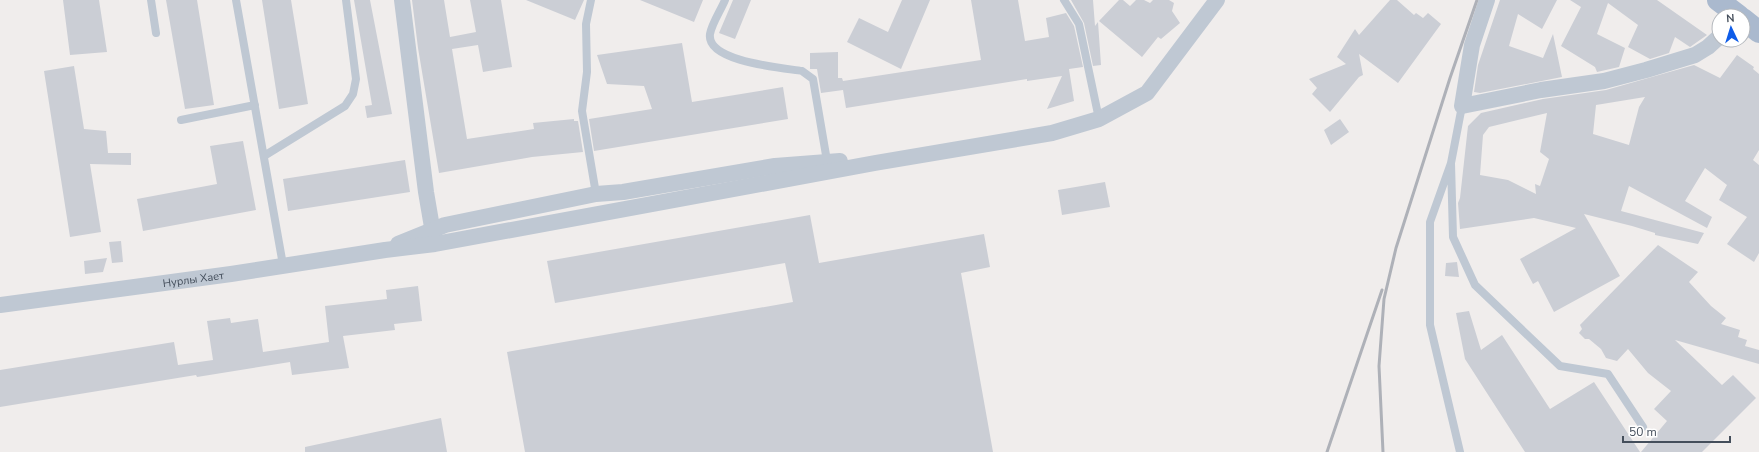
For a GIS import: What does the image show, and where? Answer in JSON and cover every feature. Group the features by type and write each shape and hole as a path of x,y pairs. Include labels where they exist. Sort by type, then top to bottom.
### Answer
{"main road":[{"path":"1718,0 1728,8"},
{"path":"1751,26 1759,32"}],"street":[{"path":"402,0 426,192 434,237"},
{"path":"434,237 1052,133 1099,119 1147,93 1217,0"},
{"path":"1488,0 1472,45 1462,106 1541,90 1604,81 1695,55 1711,44"},
{"path":"434,237 446,225 596,194 623,192 775,166 827,161 875,162"},
{"name":"Нурлы Хает","path":"0,305 231,274 386,250 434,237"}],"lane":[{"path":"151,0 156,33"},
{"path":"236,0 283,265"},
{"path":"264,156 345,106 353,94 356,79 346,0"},
{"path":"725,0 710,35 712,44 720,51 737,60 802,72 809,75 813,79 827,161"},
{"path":"1064,0 1079,24 1099,119"},
{"path":"587,4 586,72 582,111 596,194"},
{"path":"181,120 255,105"},
{"path":"1460,452 1430,325 1430,222 1451,163 1462,106"},
{"path":"1451,163 1454,237 1475,285 1560,366 1608,374 1643,427"}],"building":[{"path":"63,0 99,0 107,52 70,55"},
{"path":"166,0 197,0 214,105 185,109"},
{"path":"262,0 291,0 308,104 279,109"},
{"path":"354,0 370,0 392,114 367,118 365,106 372,105"},
{"path":"412,0 444,0 450,37 476,32 470,0 501,0 512,67 483,72 478,45 452,49 467,139 534,129 533,123 574,119 574,121 578,121 583,152 532,157 439,173 418,48"},
{"path":"526,0 584,0 575,20"},
{"path":"640,0 703,0 694,22"},
{"path":"733,0 751,0 735,39 719,33"},
{"path":"902,0 930,0 901,69 847,42 859,18 888,32"},
{"path":"971,0 1018,0 1025,41 1049,37 1046,18 1066,13 1074,26 1083,67 1069,69 1074,101 1047,109 1062,76 1027,81 1027,79 846,108 843,90 821,93 817,69 810,69 810,53 838,52 838,78 842,78 843,81 981,60"},
{"path":"1071,0 1093,0 1095,26 1098,22 1101,65 1093,66 1084,23"},
{"path":"1119,0 1123,0 1130,6 1136,0 1144,0 1150,3 1153,0 1169,0 1174,3 1172,11 1180,23 1161,39 1158,37 1142,57 1099,21"},
{"path":"1390,0 1397,0 1414,15 1416,13 1423,18 1428,13 1441,24 1398,83 1359,54 1363,75 1359,77 1330,112 1312,94 1317,88 1309,79 1346,64 1337,57 1355,29 1359,35"},
{"path":"1500,0 1557,0 1542,29 1518,14 1509,46 1543,58 1553,34 1562,77 1480,93 1474,92 1478,65"},
{"path":"1570,0 1657,0 1707,35 1690,47 1675,37 1669,53 1650,59 1628,47 1638,25 1608,3 1597,34 1625,48 1619,67 1597,72 1595,67 1561,46 1581,7"},
{"path":"682,43 692,102 783,87 788,119 594,151 589,119 652,109 644,86 607,84 597,55"},
{"path":"1737,55 1754,67 1753,69 1759,74 1759,150 1753,160 1759,165 1759,253 1754,262 1727,244 1747,217 1719,200 1727,185 1705,168 1685,201 1712,217 1707,228 1629,186 1621,211 1704,233 1698,244 1655,235 1655,233 1632,226 1584,214 1620,276 1554,312 1538,281 1533,284 1520,259 1576,228 1534,218 1460,229 1458,203 1460,198 1468,126 1481,113 1543,99 1606,90 1694,65 1720,78","holes":["1645,97 1639,107 1629,145 1593,134 1596,105","1547,113 1540,152 1549,159 1540,186 1535,184 1536,194 1508,180 1480,175 1483,135 1489,127"]},
{"path":"74,66 84,129 106,131 108,153 131,153 131,165 90,164 101,232 70,237 44,71"},
{"path":"1340,119 1349,132 1331,145 1324,130"},
{"path":"243,141 256,210 143,231 137,199 217,184 210,146"},
{"path":"405,160 410,192 288,211 283,179"},
{"path":"1105,182 1110,207 1062,215 1058,190"},
{"path":"810,215 819,263 984,234 990,267 961,273 993,452 525,452 507,352 793,302 785,263 555,303 547,261"},
{"path":"121,241 123,262 112,263 109,242"},
{"path":"1658,245 1698,272 1689,282 1711,306 1726,318 1721,324 1740,330 1738,337 1747,340 1745,346 1759,350 1759,364 1675,340 1722,385 1733,375 1756,398 1702,452 1641,452 1667,421 1654,409 1671,391 1648,373 1628,349 1617,361 1606,358 1601,349 1589,339 1585,339 1579,333 1582,329 1580,325"},
{"path":"107,258 103,272 85,274 84,261"},
{"path":"1457,262 1459,277 1445,276 1446,263"},
{"path":"418,286 422,321 394,324 395,330 343,336 349,368 292,375 290,362 197,377 196,375 0,407 0,370 174,342 178,365 213,360 207,321 230,318 231,323 258,319 263,352 329,342 325,306 387,299 386,290"},
{"path":"1469,311 1481,350 1502,335 1550,409 1594,382 1640,452 1525,452 1465,359 1456,313"},
{"path":"441,418 447,452 305,452 305,447"}],"railway":[{"path":"1383,452 1379,366 1384,299 1396,248 1450,78 1477,0"},
{"path":"1327,452 1382,290"}]}
